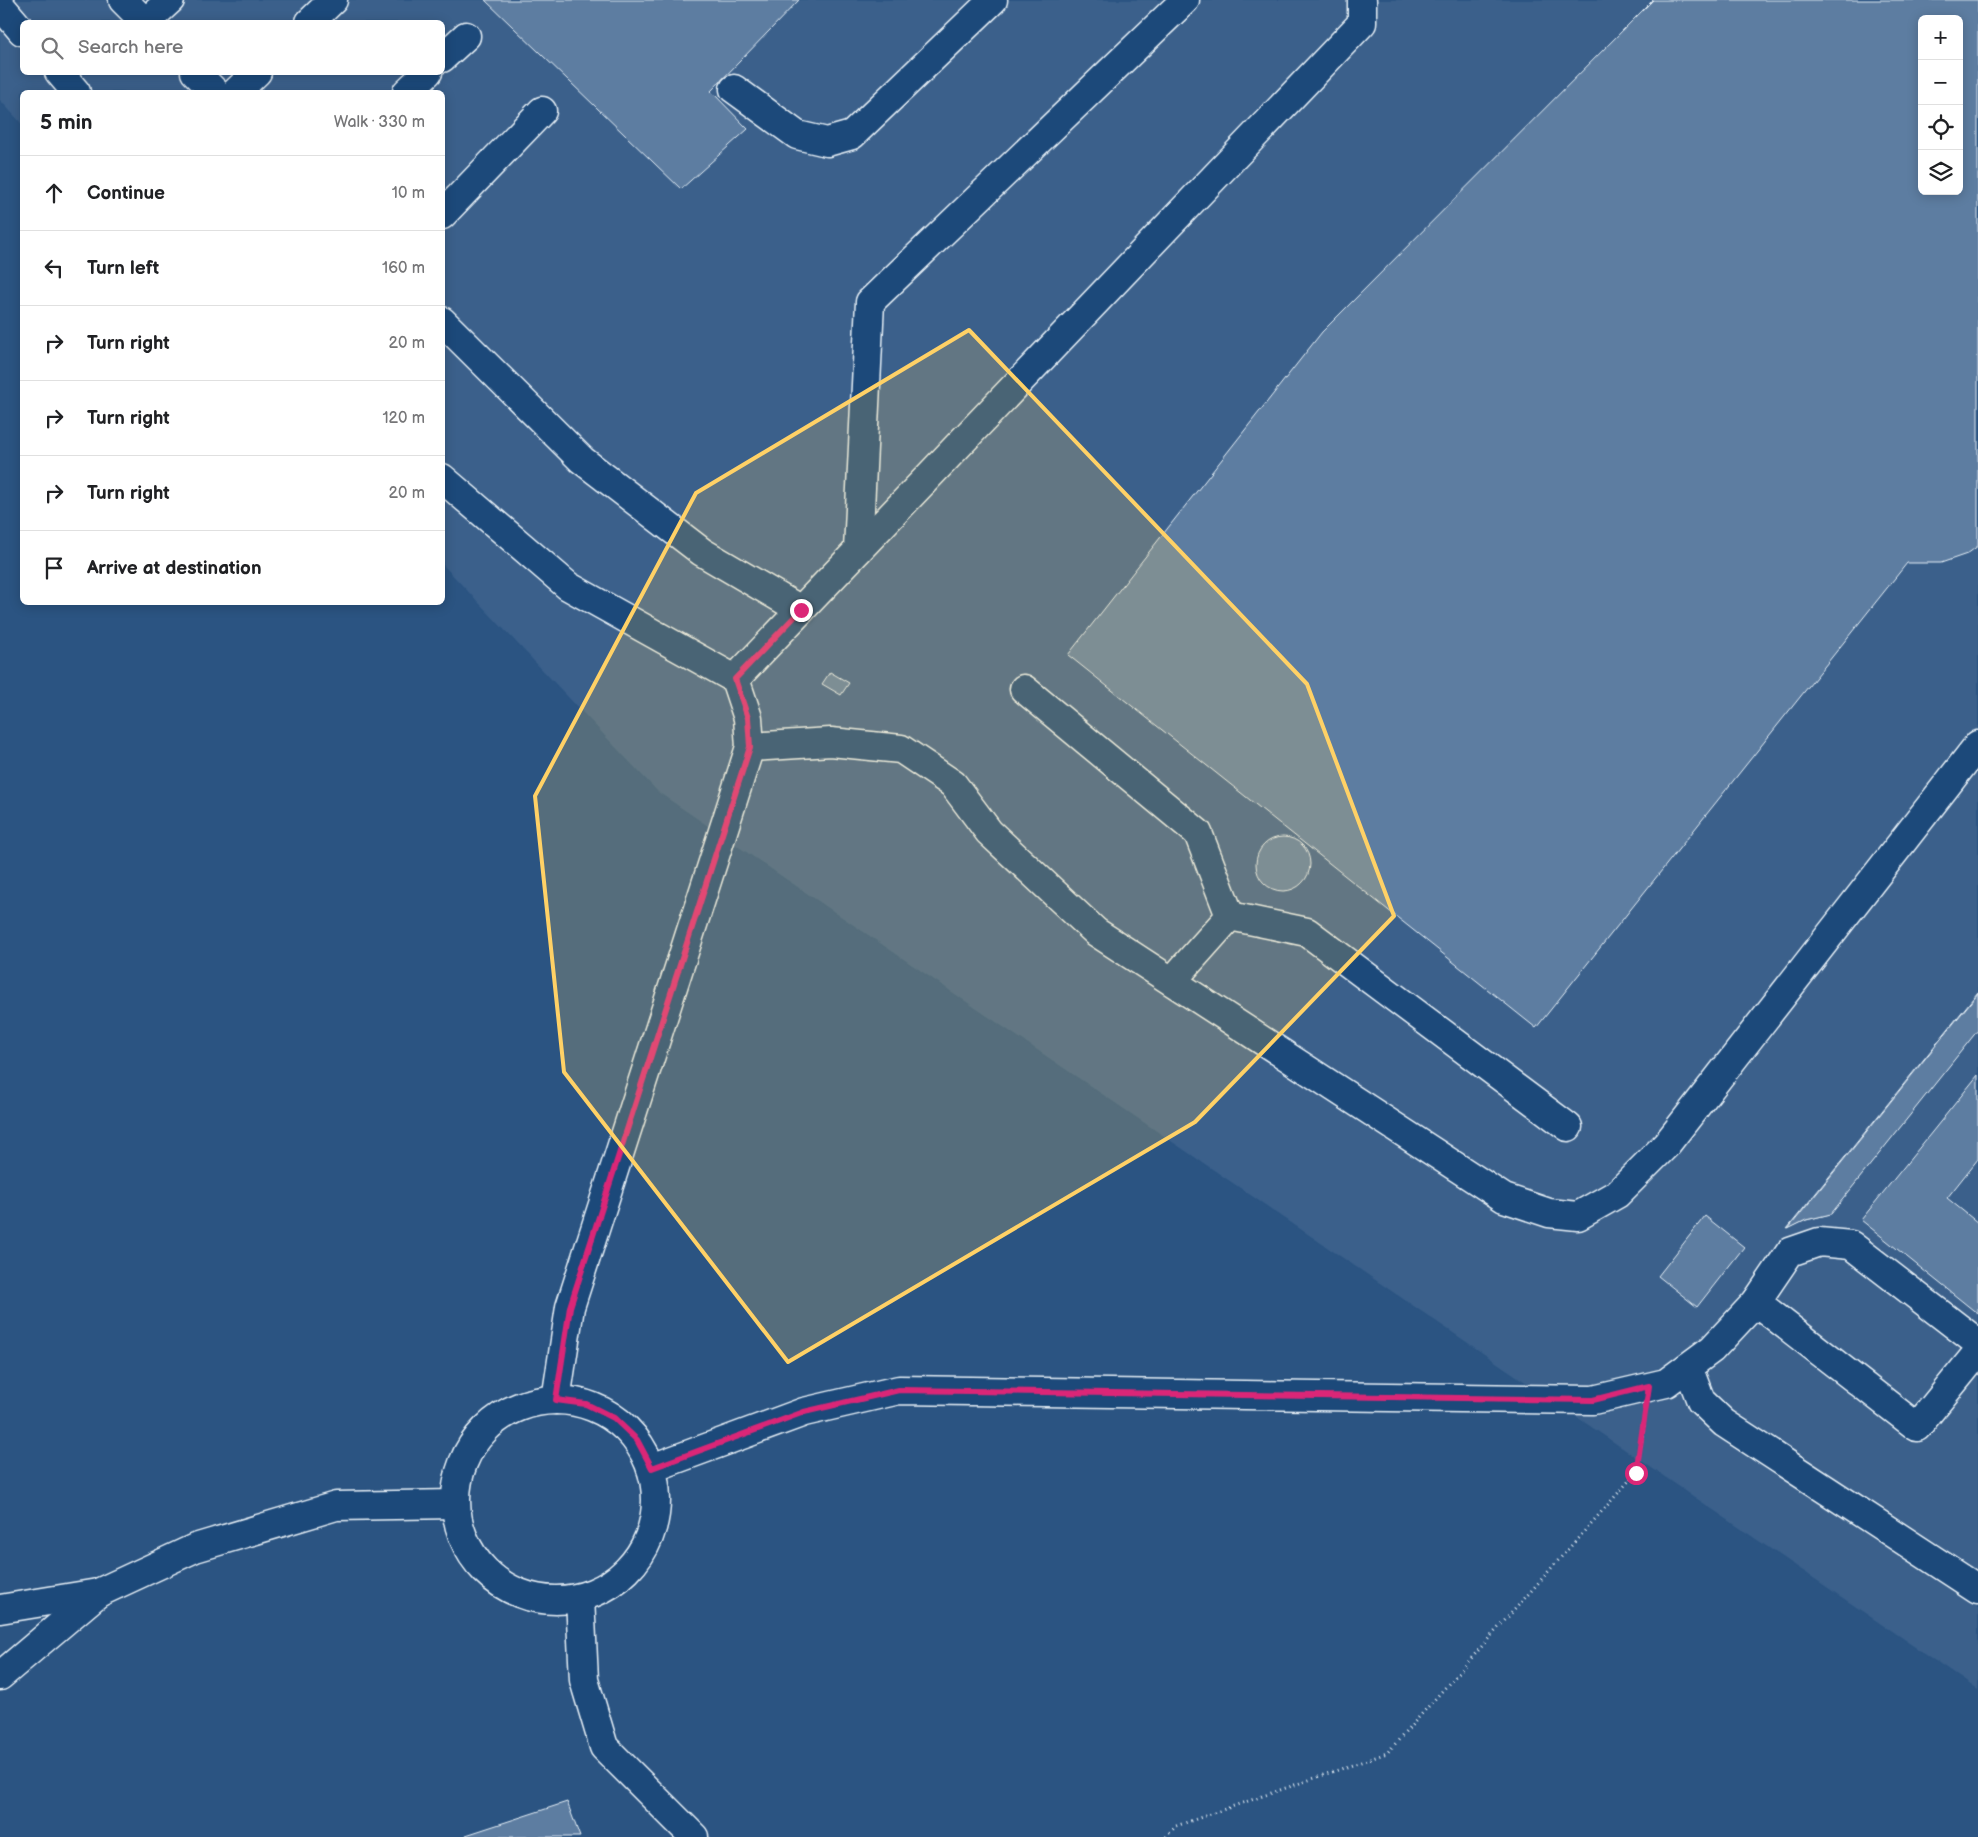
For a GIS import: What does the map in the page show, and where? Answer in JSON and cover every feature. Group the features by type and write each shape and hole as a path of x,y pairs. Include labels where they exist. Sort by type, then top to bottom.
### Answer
{"street":[{"path":"123,0 144,20"},
{"path":"148,20 170,0"},
{"path":"312,20 333,0"},
{"path":"734,89 796,135 826,142 852,135 993,0"},
{"path":"858,550 870,302 1185,0"},
{"path":"735,679 1362,23 1362,0"},
{"path":"0,6 20,29"},
{"path":"445,55 466,36"},
{"path":"62,75 74,90"},
{"path":"198,75 213,90"},
{"path":"238,90 254,75"},
{"path":"409,90 425,75"},
{"path":"445,211 542,111"},
{"path":"445,323 582,460 702,552 801,610"},
{"path":"445,481 568,586 735,679 748,718 750,747 570,1307 556,1400"},
{"path":"1024,689 1198,833 1230,916"},
{"path":"750,747 831,742 901,749 953,784 989,832 1096,932 1504,1198 1549,1213 1578,1216 1617,1194 1666,1145 1978,745"},
{"path":"1172,981 1230,916"},
{"path":"1230,916 1307,932 1568,1127"},
{"path":"652,1468 804,1412 899,1390 1593,1400 1666,1383 1712,1349 1756,1302 1790,1252 1819,1242 1851,1244 1978,1343"},
{"path":"1756,1302 1917,1426 1978,1352"},
{"path":"1688,1367 1701,1401 1724,1423 1978,1589"},
{"path":"556,1400 586,1404 614,1418 637,1440 652,1468 657,1501 652,1533 640,1556 635,1563 610,1585 580,1598 550,1601 522,1595 496,1581 475,1560 461,1533 455,1504 459,1473 473,1444 495,1420 524,1405 556,1400"},
{"path":"0,1676 98,1593 195,1548 336,1506 455,1504"},
{"path":"0,1608 98,1593"},
{"path":"580,1598 584,1680 604,1747 694,1837"}],"path":[{"path":"1166,1837 1176,1826 1387,1753 1636,1473 1649,1386"}],"highlighted area":[{"path":"969,330 1307,684 1394,916 1195,1122 788,1362 564,1072 535,796 696,493"}],"shaded area":[{"path":"0,0 1978,0 1978,1690 658,792 445,567 445,90 20,90 20,122 0,100"}],"building":[{"path":"485,0 799,0 711,91 748,129 681,189"},
{"path":"1653,0 1978,0 1978,546 1967,554 1941,563 1907,563 1536,1028 1068,655 1322,332"},
{"path":"830,672 849,683 841,695 822,684"},
{"path":"1278,837 1288,837 1298,841 1306,849 1310,864 1306,879 1298,887 1288,891 1278,891 1268,887 1260,879 1256,869 1256,859 1260,849 1268,841"},
{"path":"1978,992 1978,1029 1830,1214 1806,1220 1787,1229"},
{"path":"1978,993 1978,1030 1831,1214 1806,1220 1788,1229"},
{"path":"1978,1075 1978,1159 1947,1198 1978,1223 1978,1314 1861,1220"},
{"path":"1705,1216 1744,1247 1697,1307 1658,1276"},
{"path":"567,1802 580,1837 466,1837 466,1835"}],"route":[{"path":"801,610 735,679 748,718 750,747 570,1307 556,1400 586,1404 614,1418 637,1440 652,1468 804,1412 899,1390 1593,1400 1649,1386 1636,1473"}]}
